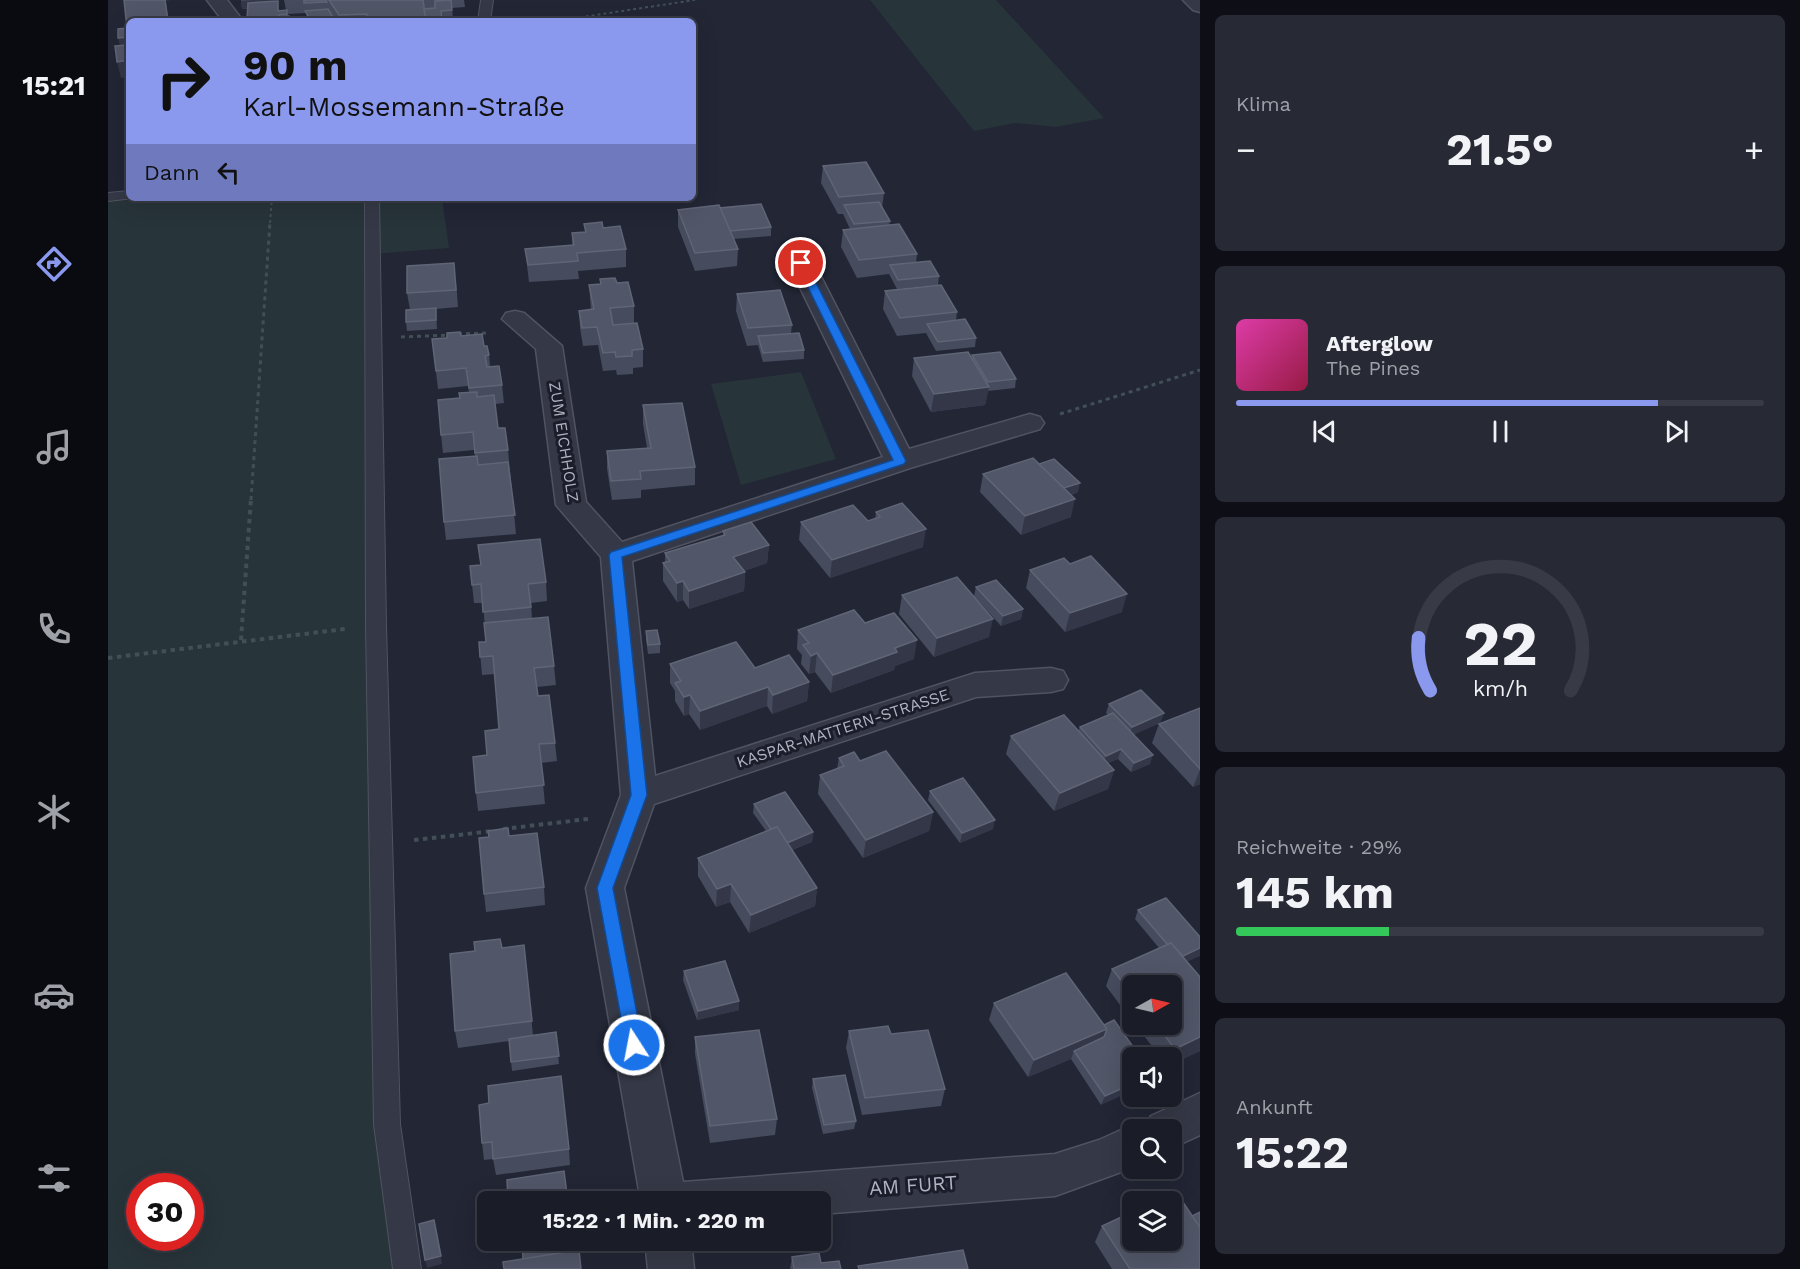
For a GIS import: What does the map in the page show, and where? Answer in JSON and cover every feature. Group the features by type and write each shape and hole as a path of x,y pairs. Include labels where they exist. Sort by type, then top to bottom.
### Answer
{"street":[{"path":"217,0 231,18"},
{"path":"1192,0 1200,6"},
{"path":"801,263 900,461"},
{"name":"ZUM EICHHOLZ","path":"522,325 549,346 571,505 616,555"},
{"path":"662,1191 605,888 636,805 616,555 900,461 1030,423"},
{"name":"KASPAR-MATTERN-STRASSE","path":"636,805 975,685 1051,680"},
{"path":"1182,1122 1200,1113"},
{"name":"AM FURT","path":"831,1191 1055,1175 1122,1151"},
{"path":"669,1251 671,1269"}],"lane":[{"path":"484,18 487,0"},
{"path":"108,197 126,195"},
{"path":"372,201 376,625 387,1124 407,1269"}],"path":[{"path":"576,18 695,0"},
{"path":"241,639 272,201"},
{"path":"374,339 522,325"},
{"path":"1030,423 1200,370"},
{"path":"108,658 241,639 376,625"},
{"path":"380,844 636,805"}],"shaded area":[{"path":"870,0 996,0 1104,118 1056,127 1015,123 974,131"},
{"path":"108,197 126,197 126,201 442,201 449,248 374,254 380,844 407,1269 108,1269"},
{"path":"801,372 836,459 741,485 711,384"}],"building":[{"path":"124,0 165,0 168,18 126,19"},
{"path":"304,0 326,0 327,2 304,3"},
{"path":"329,0 423,0 426,18 367,18 367,14 339,15"},
{"path":"451,0 452,10 441,11 442,18 426,18 424,9 435,8 435,1"},
{"path":"278,1 278,11 287,10 287,14 279,15 279,17 247,18 248,3"},
{"path":"328,9 333,18 309,18 305,11"},
{"path":"289,16 289,18 264,18"},
{"path":"126,28 126,37 118,38 118,29"},
{"path":"126,45 126,60 117,62 115,46"},
{"path":"866,162 884,193 839,197 823,166"},
{"path":"879,202 890,221 854,224 844,205"},
{"path":"761,204 771,227 730,231 720,208"},
{"path":"719,205 738,249 695,253 678,210"},
{"path":"602,222 603,228 620,226 626,249 577,253 578,261 528,265 525,249 574,245 572,233 586,232 584,224"},
{"path":"899,224 917,254 859,260 843,230"},
{"path":"930,261 939,276 898,280 890,265"},
{"path":"454,263 456,290 407,293 407,266"},
{"path":"615,278 617,283 628,282 634,306 610,308 613,325 637,323 643,349 632,350 632,356 616,357 615,352 603,353 597,327 582,328 579,311 594,309 589,285 601,284 600,279"},
{"path":"941,285 957,312 900,318 885,291"},
{"path":"780,290 792,325 748,328 737,294"},
{"path":"436,308 436,320 406,322 406,310"},
{"path":"965,319 976,338 938,342 927,324"},
{"path":"460,332 461,336 482,334 484,346 487,346 489,355 485,356 487,367 499,366 502,385 469,388 466,368 436,371 432,339 447,338 447,333"},
{"path":"799,333 804,350 763,353 758,336"},
{"path":"968,352 989,387 934,394 914,358"},
{"path":"1000,352 1016,379 988,382 972,355"},
{"path":"477,392 477,397 494,395 498,428 505,428 508,450 475,453 473,432 441,435 438,400 460,398 459,393"},
{"path":"682,403 695,467 640,471 641,479 611,481 607,451 651,448 643,405"},
{"path":"477,456 478,465 508,462 515,515 444,522 439,459"},
{"path":"1033,458 1075,499 1025,516 983,474"},
{"path":"1054,459 1080,483 1064,488 1039,464"},
{"path":"902,503 926,529 832,560 801,522 853,505 868,521 880,517 876,512"},
{"path":"751,522 769,545 733,557 745,572 689,591 683,581 677,583 663,563 670,561 665,553 725,535 723,531"},
{"path":"540,539 546,582 528,584 531,607 483,612 481,584 472,585 470,566 481,565 478,545"},
{"path":"1091,556 1127,594 1070,613 1030,570 1064,558 1070,564"},
{"path":"957,577 993,619 937,638 902,595"},
{"path":"996,580 1023,609 1003,616 976,587"},
{"path":"854,610 865,623 894,613 917,640 895,648 897,652 833,675 817,653 811,656 803,645 809,643 798,630"},
{"path":"548,617 554,666 534,668 538,696 549,695 555,743 539,744 544,785 476,793 473,757 487,755 485,731 499,729 493,656 480,657 479,642 486,642 484,623"},
{"path":"657,630 660,644 648,645 646,631"},
{"path":"736,642 755,668 789,655 809,682 773,695 768,687 700,711 690,695 684,697 675,683 681,681 670,664"},
{"path":"1141,690 1164,713 1132,727 1109,704"},
{"path":"1200,708 1200,769 1159,724"},
{"path":"1113,713 1153,755 1134,763 1121,749 1106,756 1080,727"},
{"path":"1064,715 1114,770 1060,793 1011,736"},
{"path":"886,751 933,812 866,840 820,775 844,766 839,758 854,752 860,761"},
{"path":"963,778 995,820 962,833 930,791"},
{"path":"785,792 813,832 787,843 777,827 771,829 754,804"},
{"path":"777,827 817,888 751,915 731,884 717,889 698,858"},
{"path":"508,828 509,836 537,833 544,887 484,894 479,838 489,837 488,831"},
{"path":"1166,898 1200,937 1200,948 1183,956 1171,943 1167,944 1138,910"},
{"path":"500,939 502,948 524,945 532,1021 455,1031 450,954 475,951 474,942"},
{"path":"1171,943 1200,977 1200,1037 1179,1047 1173,1047 1164,1035 1182,1035 1182,975 1122,975 1122,982 1112,969"},
{"path":"725,961 739,1001 698,1011 684,971"},
{"path":"1066,973 1107,1029 1034,1060 994,1003"},
{"path":"1114,1020 1122,1035 1125,1035 1133,1047 1122,1047 1122,1088 1105,1096 1074,1051 1104,1037 1107,1029 1104,1025"},
{"path":"888,1026 891,1034 928,1030 945,1089 865,1098 849,1031"},
{"path":"759,1030 777,1119 710,1126 695,1037"},
{"path":"556,1032 559,1056 511,1062 509,1039"},
{"path":"845,1075 856,1121 824,1125 813,1079"},
{"path":"561,1076 569,1149 493,1159 492,1142 482,1143 479,1105 489,1103 488,1086"},
{"path":"564,1171 567,1191 508,1191 507,1180"},
{"path":"1182,1201 1200,1227 1200,1269 1130,1269 1102,1226 1122,1217 1122,1251 1182,1251"},
{"path":"1200,1212 1200,1227 1192,1216"},
{"path":"434,1220 441,1256 425,1260 419,1224"},
{"path":"963,1250 968,1269 859,1269 858,1266"},
{"path":"523,1251 574,1251 523,1259"},
{"path":"579,1251 581,1269 504,1269 503,1262"},
{"path":"819,1253 821,1263 839,1261 841,1269 794,1269 792,1257"}],"route":[{"path":"634,1045 605,888 639,795 616,555 900,461 801,263"}]}
